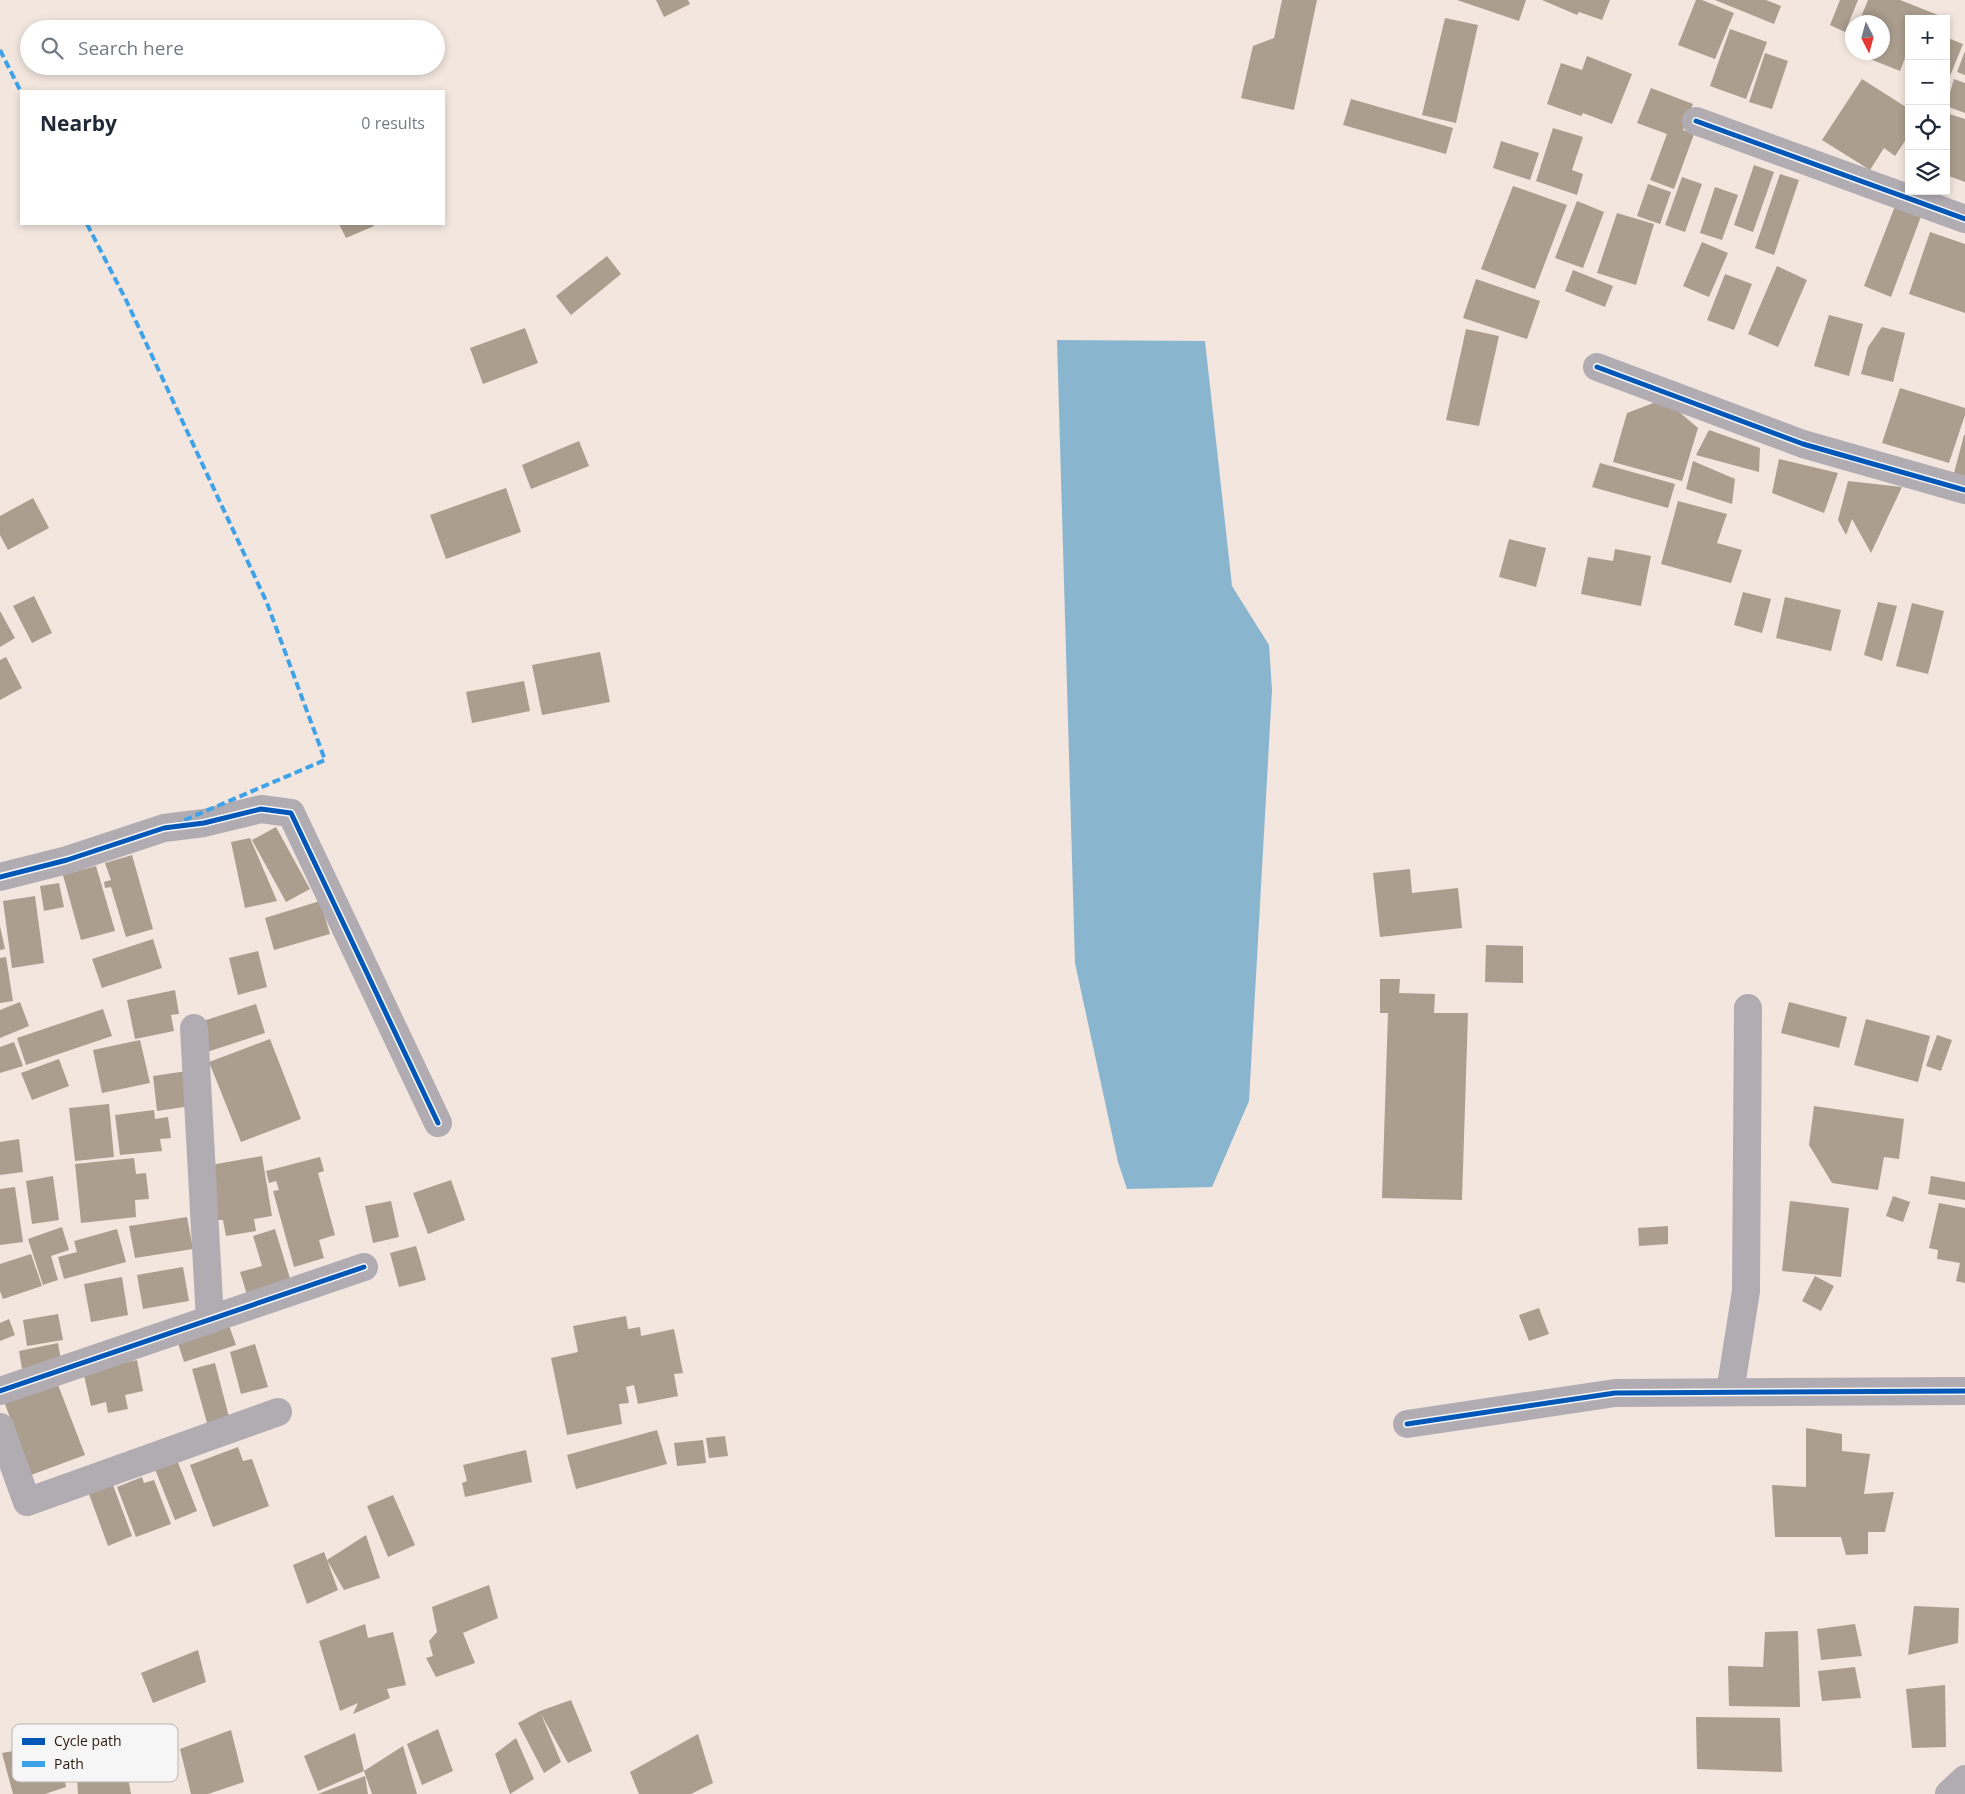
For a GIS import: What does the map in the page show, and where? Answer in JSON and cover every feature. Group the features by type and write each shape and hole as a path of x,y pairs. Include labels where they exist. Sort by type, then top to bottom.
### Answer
{"street":[{"path":"1696,121 1965,219"},
{"path":"1598,367 1803,444 1965,490"},
{"path":"0,877 67,860 164,828 204,823 261,809 292,813 438,1123"},
{"path":"1730,1392 1746,1291 1748,1008"},
{"path":"194,1028 210,1320"},
{"path":"0,1391 364,1267"},
{"path":"1407,1424 1615,1393 1965,1391"},
{"path":"0,1428 26,1502 278,1412"},
{"path":"1949,1794 1965,1779"}],"water":[{"path":"1057,340 1205,341 1232,586 1269,645 1272,690 1249,1101 1212,1187 1127,1189 1118,1162 1075,963"}],"building":[{"path":"656,0 688,0 690,4 664,17"},
{"path":"1282,0 1317,0 1294,110 1241,98 1253,46 1274,38"},
{"path":"1457,0 1526,0 1519,21"},
{"path":"1542,0 1610,0 1602,20 1579,12 1577,15"},
{"path":"1696,0 1702,0 1734,13 1715,59 1678,45"},
{"path":"1715,0 1766,0 1781,6 1774,24"},
{"path":"1840,0 1858,0 1852,15 1845,15 1845,32 1830,25"},
{"path":"1868,0 1900,0 1938,15 1905,15 1905,58 1900,71 1872,60 1890,60 1890,15 1862,15"},
{"path":"1445,18 1478,25 1456,123 1422,115"},
{"path":"1730,29 1767,42 1746,99 1710,86"},
{"path":"1950,39 1963,44 1950,76"},
{"path":"1965,51 1965,75 1957,72"},
{"path":"1765,53 1788,61 1772,109 1749,102"},
{"path":"1587,56 1632,74 1612,124 1583,113 1581,116 1547,104 1561,63 1582,70"},
{"path":"1862,79 1905,106 1905,141 1895,156 1884,148 1870,170 1822,140"},
{"path":"1954,79 1965,83 1965,113 1950,107 1950,92"},
{"path":"1651,88 1693,104 1683,130 1694,134 1674,189 1650,180 1667,134 1637,123"},
{"path":"1351,99 1453,128 1446,154 1343,125"},
{"path":"1950,114 1965,119 1965,182 1950,176"},
{"path":"1553,128 1583,137 1572,170 1583,174 1577,195 1536,181"},
{"path":"1501,141 1539,153 1530,180 1493,168"},
{"path":"1754,165 1774,172 1753,232 1734,225"},
{"path":"1780,174 1799,180 1774,255 1755,248"},
{"path":"1682,177 1702,184 1685,232 1665,225"},
{"path":"1648,184 1671,192 1660,224 1637,216"},
{"path":"1513,186 1567,205 1535,289 1481,269"},
{"path":"1715,187 1738,195 1722,240 1700,233"},
{"path":"1577,201 1604,212 1583,268 1555,258"},
{"path":"1897,201 1923,211 1891,297 1864,286"},
{"path":"1617,213 1654,224 1636,285 1597,273"},
{"path":"340,225 374,226 346,238"},
{"path":"1930,232 1965,244 1965,313 1909,294"},
{"path":"1702,242 1728,253 1709,297 1683,286"},
{"path":"607,256 621,274 571,315 556,296"},
{"path":"1777,266 1807,280 1778,347 1748,334"},
{"path":"1573,270 1613,286 1605,307 1565,291"},
{"path":"1725,274 1752,284 1734,330 1707,320"},
{"path":"1476,279 1540,301 1527,339 1463,318"},
{"path":"1829,315 1863,324 1849,376 1814,366"},
{"path":"1882,327 1905,333 1893,382 1861,374 1868,347"},
{"path":"525,328 538,363 483,384 470,348"},
{"path":"1466,329 1499,336 1479,426 1446,420"},
{"path":"1900,388 1965,408 1965,415 1949,463 1882,443"},
{"path":"1664,399 1698,428 1682,481 1613,462 1627,413"},
{"path":"1709,430 1760,448 1759,472 1696,455"},
{"path":"1965,435 1965,476 1954,473"},
{"path":"579,441 589,466 531,489 522,465"},
{"path":"1779,459 1838,473 1824,513 1772,493"},
{"path":"1693,461 1735,479 1732,504 1686,489"},
{"path":"1600,463 1675,484 1668,508 1592,487"},
{"path":"1848,481 1902,487 1871,553 1852,519 1846,535 1838,520"},
{"path":"506,488 521,532 446,559 430,515"},
{"path":"33,498 49,528 8,550 0,535 0,516"},
{"path":"1678,501 1727,514 1717,543 1742,550 1731,583 1661,564"},
{"path":"1509,539 1546,548 1536,587 1499,577"},
{"path":"1615,549 1651,556 1641,606 1581,594 1588,557 1613,561"},
{"path":"1743,592 1771,599 1762,633 1734,625"},
{"path":"34,596 52,633 32,643 13,606"},
{"path":"1785,597 1841,610 1831,651 1776,638"},
{"path":"1878,602 1897,606 1882,661 1864,655"},
{"path":"1912,603 1944,611 1928,674 1896,666"},
{"path":"0,611 15,638 0,647"},
{"path":"600,652 610,702 542,715 532,665"},
{"path":"6,657 22,688 0,700 0,660"},
{"path":"524,681 530,711 472,723 466,692"},
{"path":"276,827 310,889 286,902 252,840"},
{"path":"250,838 277,901 245,908 231,842"},
{"path":"132,855 153,929 126,937 111,887 105,888 104,882 111,880 105,863"},
{"path":"96,866 115,931 81,940 63,875"},
{"path":"1410,869 1412,893 1458,888 1462,928 1380,937 1373,873"},
{"path":"59,883 64,907 44,911 40,886"},
{"path":"35,896 44,963 12,968 3,901"},
{"path":"320,901 330,934 274,950 265,918"},
{"path":"0,926 5,949 0,950"},
{"path":"153,939 162,968 102,988 92,959"},
{"path":"1486,945 1523,946 1523,983 1485,982"},
{"path":"258,951 267,987 238,995 229,958"},
{"path":"6,957 13,1001 0,1003 0,958"},
{"path":"1380,979 1400,979 1399,993 1435,994 1434,1013 1468,1013 1462,1200 1382,1198 1388,1013 1380,1013"},
{"path":"175,990 179,1014 171,1015 174,1031 135,1039 127,1000"},
{"path":"20,1002 29,1026 0,1038 0,1010"},
{"path":"1789,1002 1847,1017 1839,1048 1781,1033"},
{"path":"256,1004 265,1033 207,1052 197,1023"},
{"path":"103,1009 112,1036 26,1065 17,1038"},
{"path":"1866,1019 1930,1036 1918,1082 1854,1065"},
{"path":"1937,1035 1952,1040 1941,1071 1926,1066"},
{"path":"270,1039 301,1119 241,1142 209,1062"},
{"path":"140,1040 150,1083 102,1093 93,1050"},
{"path":"14,1042 23,1066 0,1073 0,1047"},
{"path":"59,1059 69,1086 32,1100 21,1073"},
{"path":"187,1071 191,1106 157,1111 153,1076"},
{"path":"109,1104 114,1157 75,1161 69,1108"},
{"path":"1814,1106 1904,1119 1899,1159 1884,1157 1878,1190 1832,1183 1809,1145"},
{"path":"154,1110 155,1119 168,1117 171,1138 160,1139 162,1151 120,1155 115,1115"},
{"path":"19,1139 23,1172 0,1175 0,1142"},
{"path":"262,1156 272,1216 254,1219 256,1231 226,1236 223,1220 214,1220 205,1166"},
{"path":"320,1157 324,1171 318,1173 335,1235 319,1240 324,1258 294,1267 273,1191 279,1190 276,1181 269,1183 266,1171"},
{"path":"134,1158 136,1174 146,1173 149,1199 135,1200 136,1217 81,1223 75,1164"},
{"path":"53,1176 59,1220 32,1224 26,1181"},
{"path":"1931,1176 1965,1182 1965,1200 1928,1194"},
{"path":"451,1180 465,1220 428,1234 413,1193"},
{"path":"15,1187 23,1242 0,1245 0,1189"},
{"path":"1893,1196 1910,1202 1903,1222 1886,1216"},
{"path":"391,1201 399,1237 373,1243 365,1206"},
{"path":"1790,1201 1849,1208 1841,1277 1782,1271"},
{"path":"1939,1203 1965,1208 1965,1283 1956,1281 1960,1263 1937,1259 1938,1250 1929,1248"},
{"path":"187,1217 193,1249 135,1258 129,1226"},
{"path":"1668,1226 1668,1244 1639,1246 1638,1228"},
{"path":"62,1227 69,1250 51,1256 58,1280 43,1285 28,1239"},
{"path":"117,1229 126,1262 64,1279 58,1257 77,1252 74,1241"},
{"path":"275,1229 292,1285 248,1298 240,1272 262,1266 253,1236"},
{"path":"416,1246 426,1280 399,1287 390,1253"},
{"path":"31,1254 42,1286 3,1299 0,1291 0,1264"},
{"path":"183,1267 189,1301 143,1309 137,1275"},
{"path":"1815,1276 1834,1286 1821,1311 1802,1301"},
{"path":"122,1277 128,1315 91,1322 84,1284"},
{"path":"1539,1308 1549,1334 1529,1341 1519,1315"},
{"path":"58,1314 63,1340 27,1346 23,1320"},
{"path":"626,1316 628,1329 640,1327 641,1336 674,1329 683,1373 674,1374 678,1396 638,1404 634,1385 626,1387 629,1403 619,1404 622,1424 567,1435 551,1358 578,1352 573,1326"},
{"path":"9,1319 15,1335 0,1341 0,1323"},
{"path":"227,1320 236,1345 184,1362 176,1337"},
{"path":"58,1343 61,1360 22,1369 19,1351"},
{"path":"255,1344 268,1387 241,1394 230,1352"},
{"path":"137,1360 143,1391 125,1395 128,1409 108,1413 106,1402 91,1406 83,1371"},
{"path":"215,1363 229,1417 207,1423 192,1369"},
{"path":"55,1377 85,1455 31,1475 2,1396"},
{"path":"1806,1428 1842,1434 1842,1451 1870,1454 1864,1494 1894,1492 1885,1532 1868,1532 1868,1554 1846,1555 1841,1537 1775,1537 1772,1485 1806,1487"},
{"path":"657,1430 667,1464 576,1489 567,1455"},
{"path":"725,1436 728,1456 709,1458 706,1438"},
{"path":"703,1440 706,1463 677,1466 674,1443"},
{"path":"238,1447 243,1461 252,1459 269,1506 213,1527 190,1465"},
{"path":"526,1450 532,1482 465,1497 462,1483 467,1481 463,1465"},
{"path":"175,1455 197,1511 175,1520 153,1464"},
{"path":"142,1477 144,1483 154,1480 171,1524 136,1537 117,1487"},
{"path":"113,1485 132,1536 108,1546 89,1494"},
{"path":"393,1495 415,1545 388,1557 367,1506"},
{"path":"366,1535 380,1578 344,1590 327,1560"},
{"path":"324,1552 338,1590 307,1604 293,1565"},
{"path":"489,1585 498,1618 463,1633 475,1663 436,1677 426,1658 433,1656 429,1641 437,1632 432,1607"},
{"path":"1914,1606 1959,1608 1958,1643 1908,1655"},
{"path":"365,1624 368,1638 393,1632 406,1685 387,1689 390,1698 353,1714 358,1703 340,1711 319,1641"},
{"path":"1855,1624 1862,1656 1821,1660 1817,1629"},
{"path":"1798,1631 1800,1707 1729,1706 1728,1666 1763,1667 1765,1632"},
{"path":"198,1650 206,1682 153,1703 141,1673"},
{"path":"1855,1667 1861,1698 1822,1701 1818,1671"},
{"path":"1945,1685 1946,1747 1912,1748 1906,1689"},
{"path":"571,1700 592,1751 568,1763 541,1714 561,1762 544,1773 518,1723 540,1711"},
{"path":"1696,1717 1780,1718 1782,1772 1697,1769"},
{"path":"438,1729 453,1771 422,1785 407,1744"},
{"path":"231,1730 244,1782 208,1794 191,1794 180,1749"},
{"path":"355,1733 364,1771 318,1791 304,1756"},
{"path":"698,1734 713,1783 691,1794 639,1794 630,1772"},
{"path":"516,1738 534,1779 510,1794 495,1754"},
{"path":"403,1746 417,1794 372,1794 364,1771"},
{"path":"12,1751 12,1782 65,1782 66,1787 45,1794 13,1794 2,1753"},
{"path":"365,1776 368,1794 318,1794"},
{"path":"77,1782 129,1782 131,1794 78,1794"}],"marked path":[{"path":"0,50 20,90"},
{"path":"88,225 126,300 267,603 325,760 180,822"}],"cycle path":[{"path":"1696,121 1965,219"},
{"path":"1597,367 1803,444 1965,490"},
{"path":"0,877 67,860 164,828 204,823 261,809 291,813 438,1123"},
{"path":"0,1391 364,1267"},
{"path":"1407,1424 1615,1393 1965,1391"}]}
